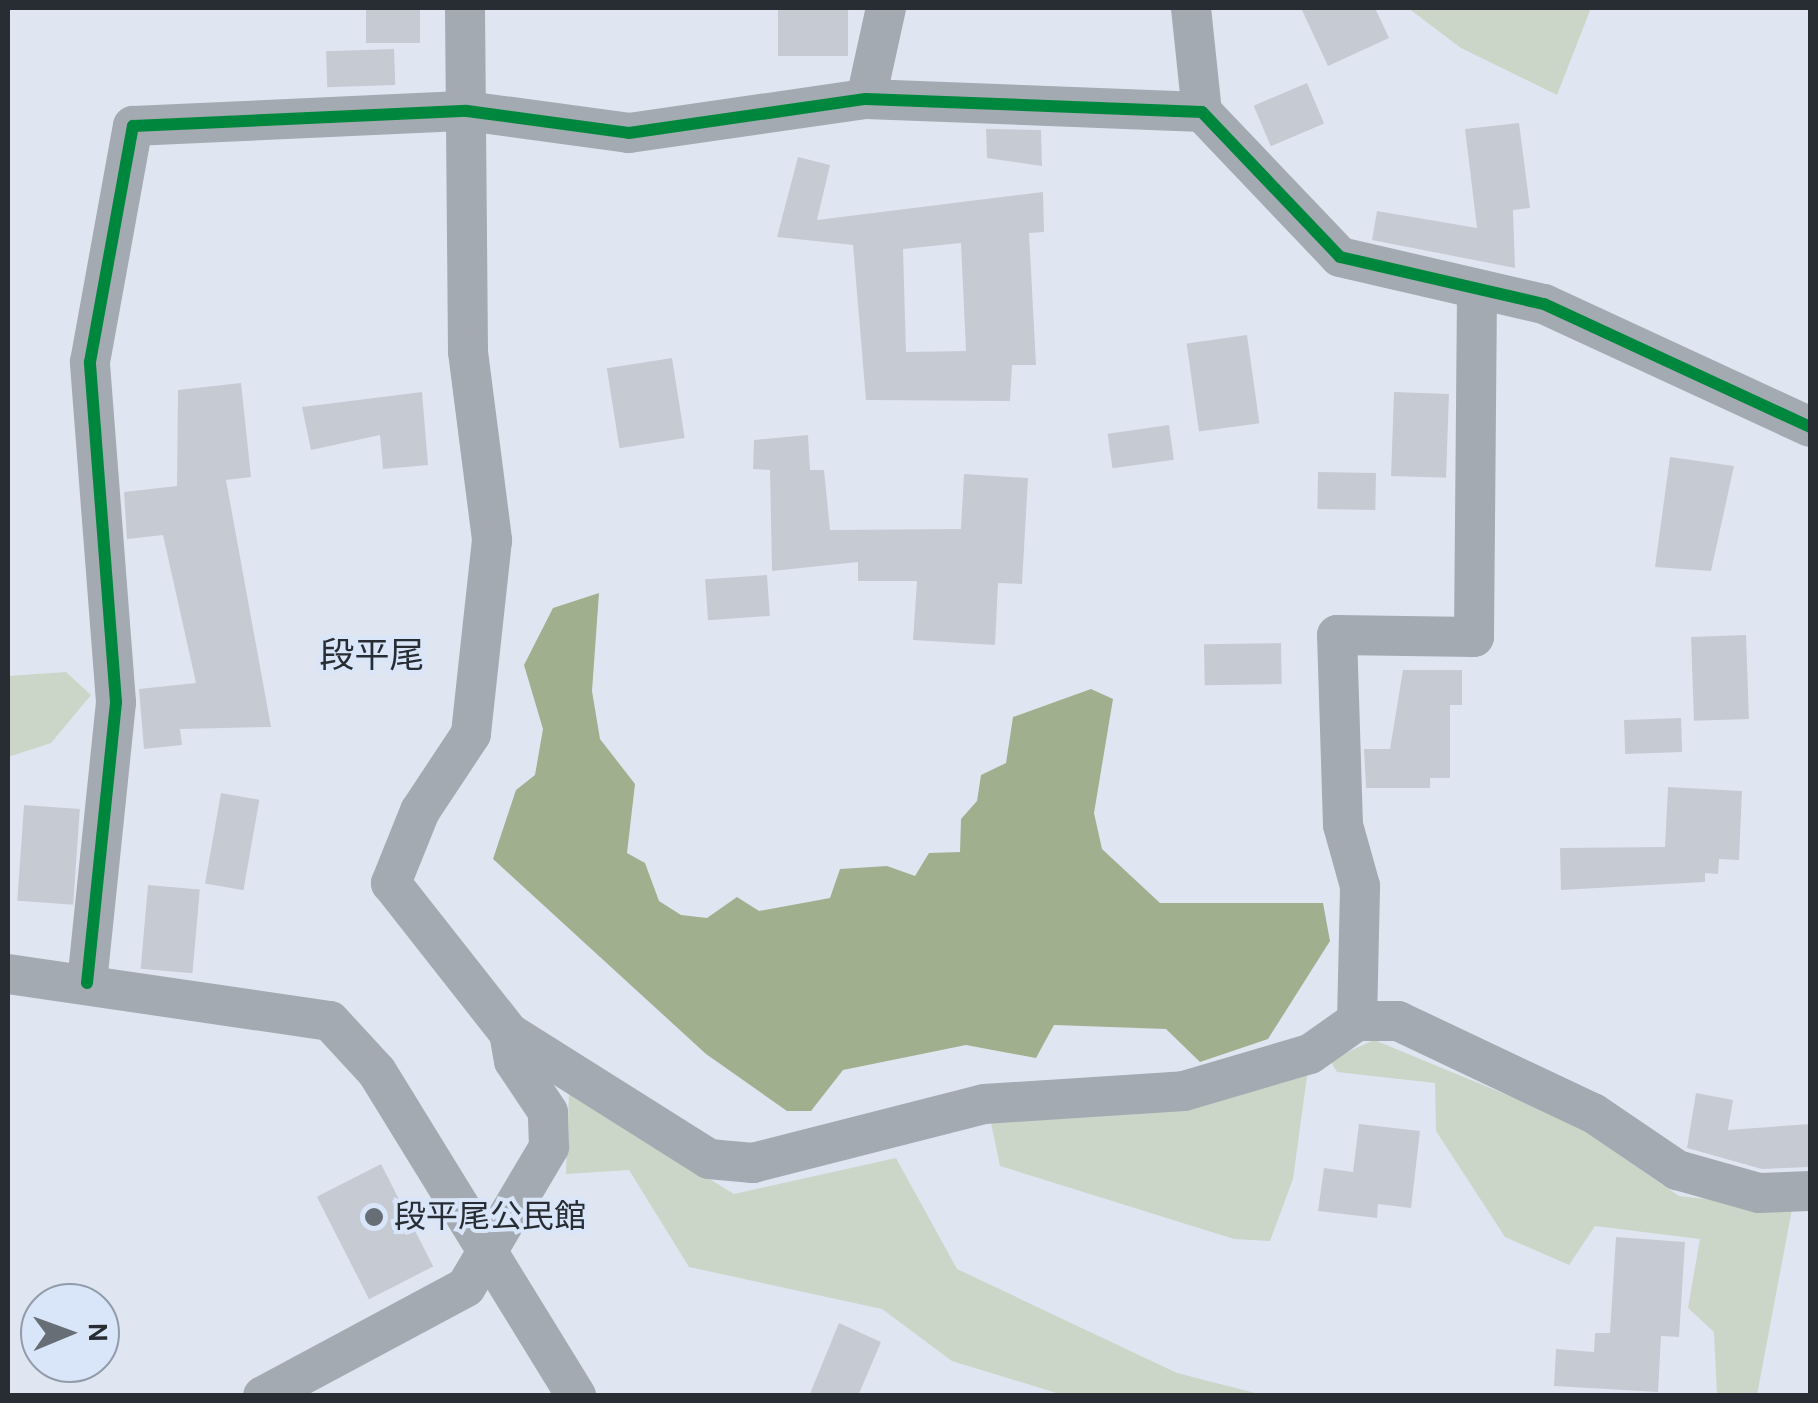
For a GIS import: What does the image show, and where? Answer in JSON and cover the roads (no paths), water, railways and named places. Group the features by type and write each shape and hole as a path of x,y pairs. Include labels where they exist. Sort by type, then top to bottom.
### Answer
{"street":[{"path":"465,8 468,352 492,540 470,734 420,810 391,883 509,1033 710,1159 753,1162 984,1104 1203,1086 1310,1054 1357,1020 1398,1021 1593,1113 1677,1170 1758,1193 1810,1191"},
{"path":"866,100 886,8"},
{"path":"1191,8 1202,112 1340,257 1476,294 1544,304 1810,427"},
{"path":"87,983 116,702 90,362 133,126 467,111 629,134 866,100 1202,112"},
{"path":"1357,1020 1360,886 1343,825 1337,636 1474,637 1476,294"},
{"path":"8,974 330,1022 377,1072 576,1396"},
{"path":"263,1396 466,1287 549,1147 548,1112 514,1061 509,1033"}],"place":[{"name":"段平尾公民館","path":"374,1217"}],"district":[{"name":"段平尾","path":"372,656"}]}
